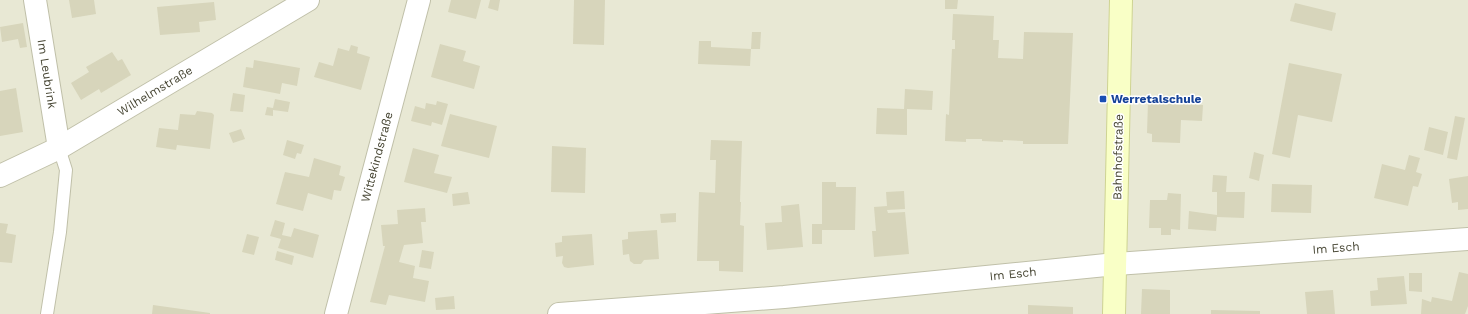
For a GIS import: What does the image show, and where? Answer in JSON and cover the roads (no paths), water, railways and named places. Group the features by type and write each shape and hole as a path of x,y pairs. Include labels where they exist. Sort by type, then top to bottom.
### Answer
{"street":[{"name":"Im Leubrink","path":"35,0 59,148"},
{"name":"Wilhelmstraße","path":"0,176 59,148 308,0"},
{"name":"Wittekindstraße","path":"336,314 419,0"},
{"name":"Bahnhofstraße","path":"1114,314 1121,0"},
{"name":"Im Esch","path":"566,314 783,305 1116,264 1468,239"}],"lane":[{"path":"47,314 60,232 66,170 59,148"}],"place":[{"name":"Werretalschule","path":"1103,99"}]}
